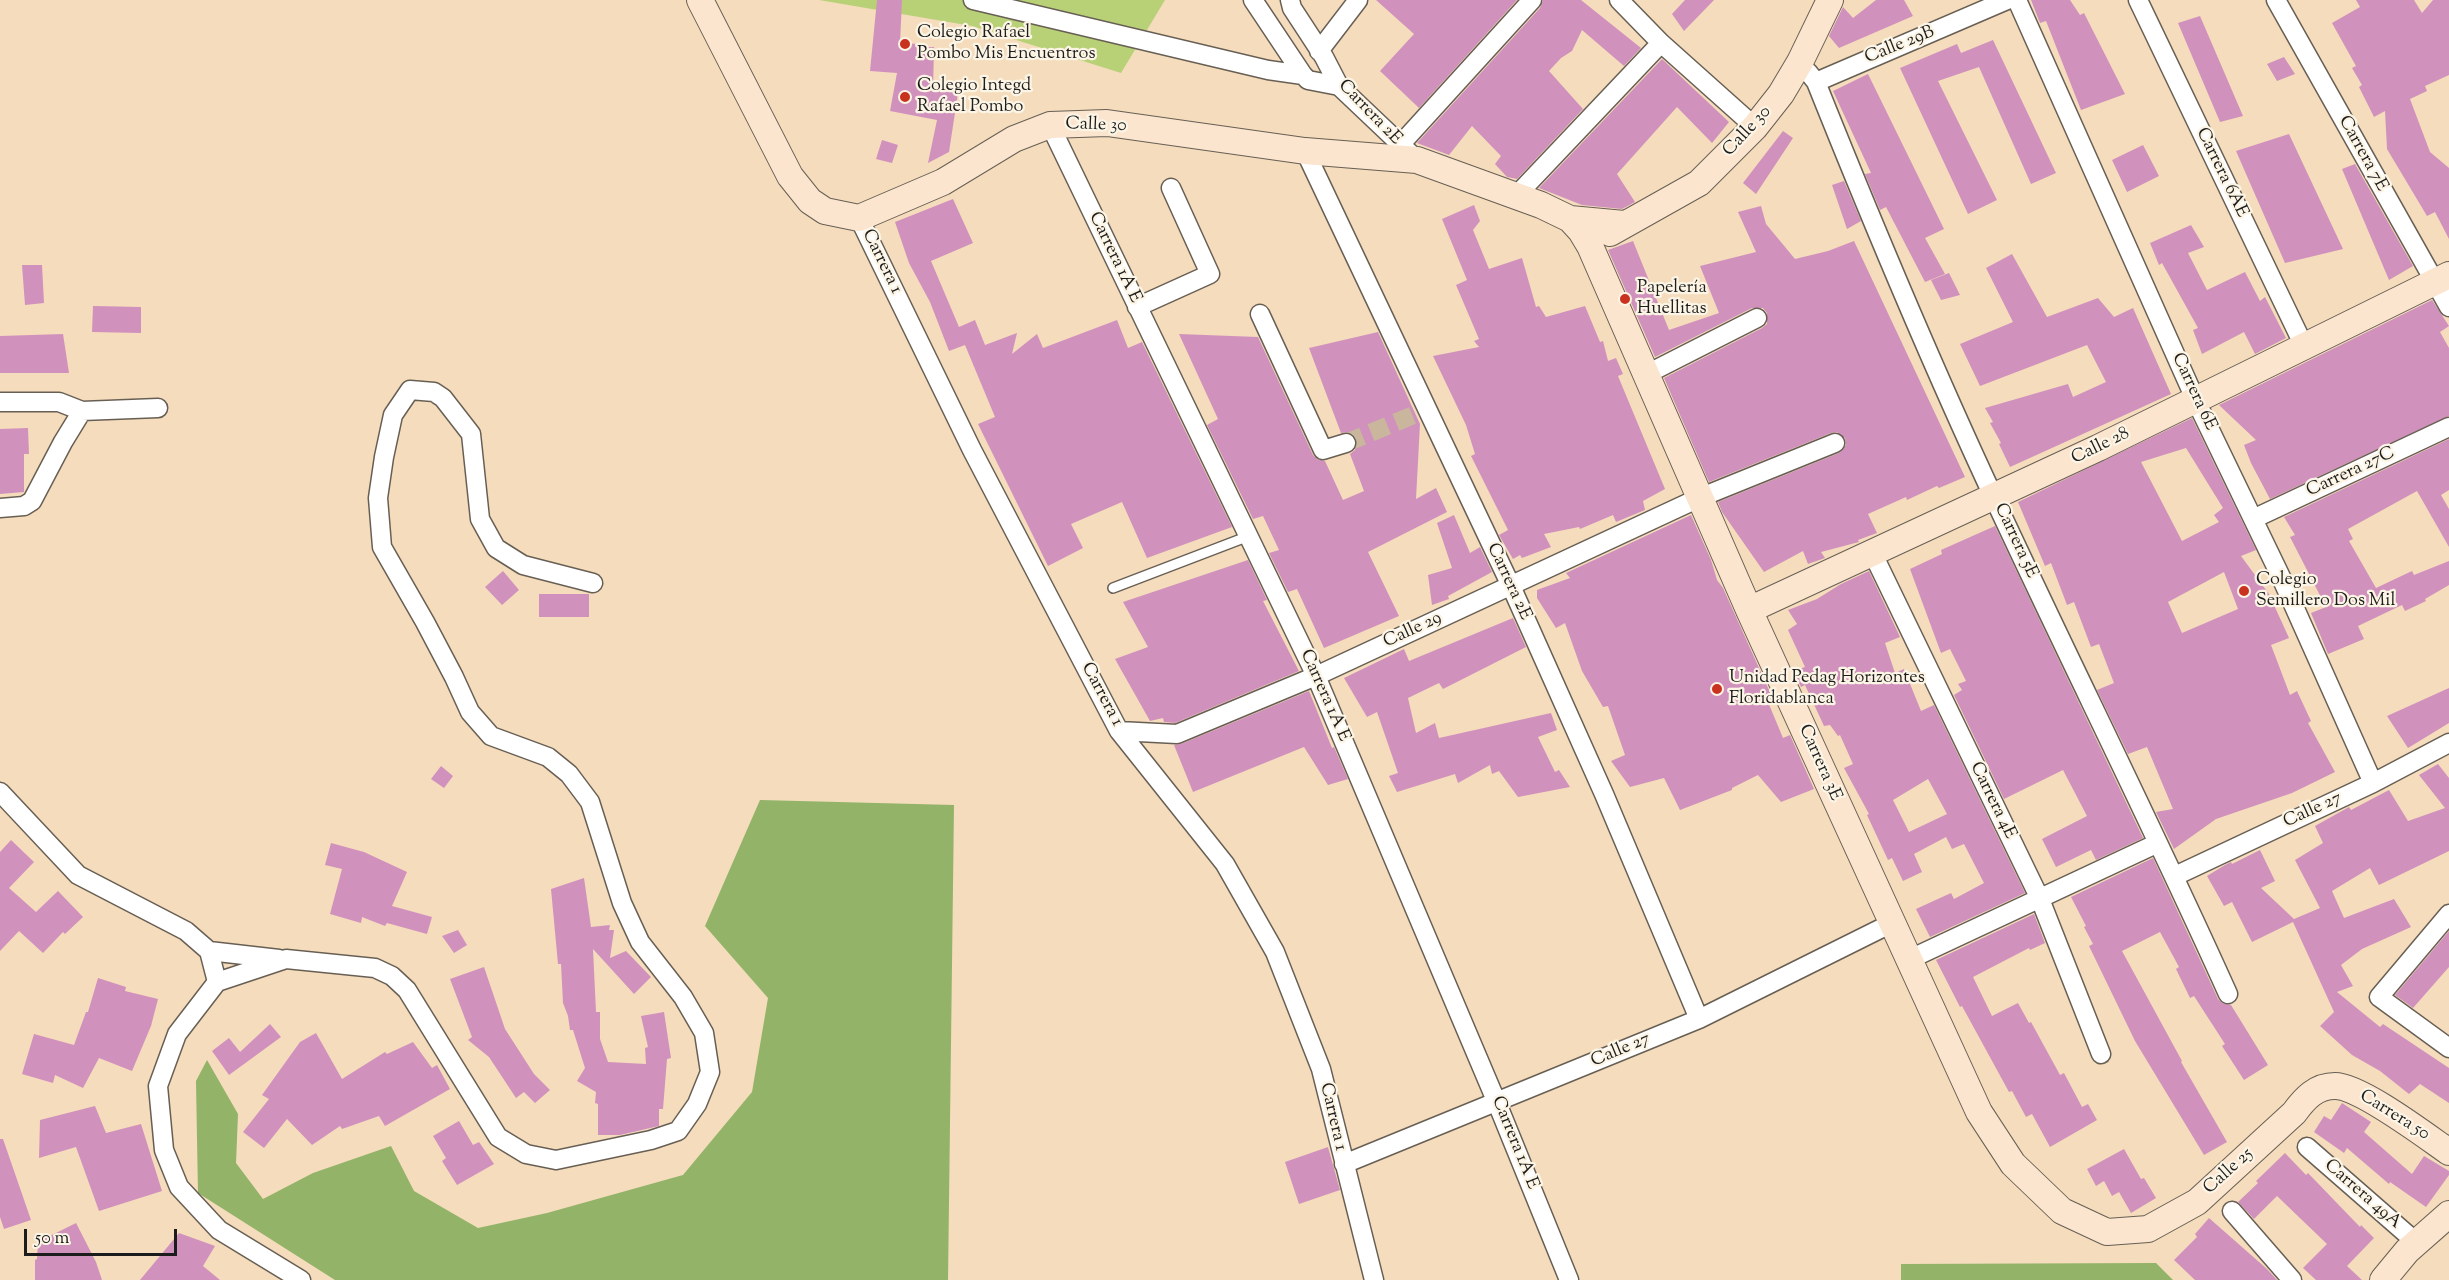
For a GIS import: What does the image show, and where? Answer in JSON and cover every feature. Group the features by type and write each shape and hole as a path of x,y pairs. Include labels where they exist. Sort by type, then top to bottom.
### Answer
{"main road":[{"path":"700,0 790,176 810,201 825,212 859,218"},
{"name":"Calle 30","path":"1590,246 1624,224 1699,183 1755,127 1781,94 1808,72 1826,2"},
{"name":"Calle 30","path":"859,218 943,182 1014,139 1050,125 1107,123 1305,151 1409,153 1515,197 1541,205 1570,219 1624,224"},
{"name":"Carrera 3E","path":"1570,219 1590,246 1749,610 1979,1112 2013,1164 2062,1211 2107,1232"},
{"name":"Calle 28","path":"1749,610 1994,498 2442,279"},
{"name":"Calle 25","path":"2107,1232 2148,1229 2197,1202 2294,1113 2306,1097 2318,1089 2337,1086"},
{"name":"Carrera 50","path":"2337,1086 2357,1091 2449,1152"},
{"path":"2383,1280 2417,1243 2449,1214"}],"street":[{"path":"973,0 1339,86"},
{"path":"1253,0 1305,78"},
{"name":"Carrera 2E","path":"1290,0 1292,8 1322,54 1339,86 1409,153"},
{"path":"1305,78 1318,75 1323,68 1322,54 1358,0"},
{"path":"1409,153 1532,0"},
{"path":"1619,0 1661,43 1755,127"},
{"name":"Calle 29B","path":"1808,72 2007,0"},
{"name":"Carrera 6E","path":"2017,0 2196,401 2280,575 2373,783"},
{"name":"Carrera 6AE","path":"2138,0 2304,346"},
{"name":"Carrera 7E","path":"2276,0 2442,279 2449,307"},
{"path":"1515,197 1661,43"},
{"name":"Carrera 5E","path":"1808,72 1886,258 1994,498 2175,876 2228,994"},
{"name":"Carrera 1A E","path":"1050,125 1316,676 1497,1102 1569,1280"},
{"name":"Carrera 2E","path":"1305,151 1421,412 1511,586 1604,794 1699,1019"},
{"path":"1137,307 1210,274 1171,188"},
{"name":"Carrera 1","path":"859,218 972,450 1119,731 1225,864 1275,952 1321,1069 1374,1280"},
{"path":"1260,314 1323,450 1346,443"},
{"path":"1645,375 1757,318"},
{"path":"209,951 375,968 392,976 407,990 498,1137 526,1154 556,1160 631,1145 678,1131 697,1104 710,1072 704,1033 683,997 640,942 622,903 590,802 569,774 548,757 491,735 470,712 454,677 382,547 378,498 384,457 393,415 410,390 434,392 443,398 471,434 480,519 496,548 523,565 593,583"},
{"path":"0,402 59,402 82,411 158,408"},
{"path":"0,508 24,506 32,501 82,411"},
{"name":"Carrera 27C","path":"2253,519 2449,427"},
{"name":"Calle 29","path":"1119,731 1177,734 1316,676 1699,498 1835,443"},
{"name":"Carrera 4E","path":"1872,552 2040,899 2102,1054"},
{"name":"Calle 27","path":"2175,876 2373,783 2449,743"},
{"path":"0,792 78,875 186,931 209,951 217,982"},
{"path":"1908,960 2158,843"},
{"path":"2449,914 2379,997 2449,1047"},
{"name":"Calle 27","path":"1344,1164 1699,1019 1892,923"},
{"path":"286,959 217,982 177,1034 158,1086 164,1150 179,1187 219,1230 301,1280"},
{"name":"Carrera 49A","path":"2307,1147 2417,1243"},
{"path":"2232,1211 2292,1280"}],"lane":[{"path":"1113,588 1249,536"}],"green space":[{"path":"819,0 1165,0 1121,73 972,26"},
{"path":"760,800 954,805 948,1280 335,1280 198,1193 196,1081 207,1060 238,1114 236,1163 263,1199 313,1173 391,1146 414,1191 478,1228 547,1213 683,1175 752,1092 768,998 705,926"},
{"path":"2156,1263 2173,1280 1901,1280 1901,1264"}],"building":[{"path":"877,0 902,0 900,43 934,47 933,90 958,93 949,152 928,163 937,120 890,111 897,73 870,71"},
{"path":"1376,0 1517,0 1419,108 1380,71 1414,34"},
{"path":"1543,0 1581,0 1641,48 1624,66 1582,30 1572,51 1561,58 1549,71 1583,109 1517,179 1507,177 1495,164 1501,156 1472,126 1449,155 1417,143 1540,8"},
{"path":"1685,0 1714,0 1684,31 1672,14"},
{"path":"1876,0 1904,0 1913,16 1839,48 1829,36 1843,7 1853,18"},
{"path":"2031,0 2070,0 2080,15 2084,13 2125,94 2081,110 2046,21 2040,23"},
{"path":"2356,0 2414,0 2422,13 2433,0 2449,0 2449,75 2425,86 2427,91 2410,99 2430,152 2449,168 2449,239 2435,212 2427,216 2387,149 2385,111 2374,117 2359,87 2362,85 2352,68 2356,66 2332,23 2360,7"},
{"path":"2200,16 2243,116 2220,122 2178,23"},
{"path":"1993,40 2056,173 2031,184 1979,67 1938,81 1997,200 1968,214 1900,68 1957,44 1961,53"},
{"path":"2284,57 2295,74 2277,81 2267,64"},
{"path":"1662,59 1729,122 1712,143 1677,107 1617,174 1635,202 1622,209 1582,205 1539,188"},
{"path":"1868,74 1944,229 1925,238 1945,274 1925,282 1886,207 1880,210 1865,174 1871,173 1833,91"},
{"path":"1783,131 1793,138 1756,194 1743,183"},
{"path":"2289,134 2343,249 2285,263 2236,151"},
{"path":"882,140 898,145 892,163 876,159"},
{"path":"2143,145 2159,176 2127,192 2112,160"},
{"path":"2355,164 2413,266 2389,280 2342,169"},
{"path":"1844,181 1861,221 1847,229 1832,185"},
{"path":"953,199 973,243 931,261 959,327 975,320 985,345 1017,333 1012,354 1037,334 1043,348 1117,320 1128,348 1142,342 1232,527 1147,558 1122,502 1071,524 1083,548 1048,566 978,424 995,417 965,345 949,351 930,302 909,263 895,222"},
{"path":"1474,205 1480,221 1473,230 1489,269 1522,258 1536,307 1539,306 1546,317 1585,306 1600,342 1603,341 1608,361 1616,358 1623,374 1618,376 1665,489 1643,501 1645,510 1616,522 1613,515 1580,529 1579,527 1544,534 1551,547 1522,558 1520,555 1513,559 1499,535 1508,530 1471,456 1475,454 1466,425 1433,356 1479,347 1474,341 1479,339 1456,285 1467,280 1442,219"},
{"path":"1761,206 1766,224 1795,259 1828,251 1854,241 1965,477 1939,488 1937,486 1907,500 1906,497 1868,514 1877,533 1858,540 1859,542 1821,552 1825,558 1808,564 1803,551 1764,572 1722,512 1718,502 1839,453 1846,445 1845,438 1837,432 1831,433 1709,482 1664,378 1762,328 1767,324 1767,313 1763,308 1752,308 1655,357 1608,250 1633,241 1669,330 1719,313 1700,266 1756,252 1738,212"},
{"path":"2191,225 2204,247 2188,253 2207,290 2245,272 2260,301 2265,297 2286,338 2255,354 2244,332 2202,354 2193,330 2198,328 2162,263 2159,265 2150,243"},
{"path":"2012,254 2047,317 2098,298 2114,317 2133,308 2171,394 2010,467 1990,423 1993,422 1985,408 2068,384 2073,397 2106,382 2087,345 1980,386 1960,344 2013,322 1986,268"},
{"path":"22,265 42,265 44,303 25,305"},
{"path":"1949,273 1960,295 1941,300 1931,280"},
{"path":"2432,300 2449,326 2440,332 2449,348 2449,416 2270,499 2244,445 2256,440 2219,405"},
{"path":"93,306 141,307 141,333 92,332"},
{"path":"1378,332 1420,424 1416,499 1436,488 1447,512 1368,552 1399,616 1324,648 1297,589 1288,592 1269,553 1279,550 1263,516 1253,519 1207,425 1218,419 1179,334 1258,337 1313,455 1325,461 1343,500 1364,491 1350,454 1355,450 1357,440 1349,432 1341,433 1309,348"},
{"path":"63,334 69,373 0,373 0,336"},
{"path":"2192,418 2256,550 2241,556 2269,594 2289,638 2271,645 2290,695 2297,691 2311,721 2308,723 2335,772 2292,793 2216,819 2174,849 2156,812 2173,809 2147,747 2128,754 2097,690 2114,683 2099,644 2091,647 2074,602 2067,605 2051,563 2045,566 2018,502","holes":["2186,448 2223,508 2214,515 2219,522 2182,541 2141,462","2224,572 2238,609 2182,633 2168,602"]},
{"path":"28,428 29,454 24,454 24,492 0,494 0,429"},
{"path":"2449,439 2449,490 2441,495 2449,509 2449,547 2417,491 2348,529 2353,539 2349,541 2376,588 2412,571 2414,575 2449,561 2449,585 2425,599 2426,601 2405,611 2402,605 2358,626 2364,639 2328,654 2311,613 2326,607 2290,537 2295,535 2284,517"},
{"path":"1454,515 1470,553 1480,547 1492,572 1448,596 1449,599 1432,605 1428,575 1452,568 1437,523"},
{"path":"1691,515 1711,560 1717,580 1723,588 1773,699 1768,702 1783,738 1790,735 1814,789 1781,802 1758,775 1732,790 1680,810 1664,778 1630,787 1611,761 1625,755 1608,706 1603,707 1582,671 1565,623 1556,628 1537,598 1537,590 1570,578 1566,573"},
{"path":"1995,526 2143,838 2096,860 2091,850 2056,867 2042,839 2087,816 2063,770 2004,799 1954,695 1962,690 1958,684 1966,681 1950,649 1941,653 1910,569 1942,554 1941,550"},
{"path":"1248,560 1267,600 1263,601 1299,671 1175,723 1164,722 1163,718 1150,721 1115,659 1148,647 1123,602"},
{"path":"503,571 519,590 502,605 485,587"},
{"path":"1869,571 1900,637 1885,643 1895,673 1904,669 1921,711 1934,705 2025,893 1930,937 1916,909 1951,893 1954,899 1984,883 1964,844 1952,849 1946,837 1914,854 1922,872 1903,881 1892,858 1888,860 1867,815 1869,814 1844,768 1853,764 1840,735 1838,736 1830,725 1824,726 1805,685 1801,687 1793,671 1805,667 1788,630 1797,624 1788,610 1817,599 1841,584","holes":["1928,779 1947,814 1909,832 1893,800"]},
{"path":"539,594 589,594 589,617 539,617"},
{"path":"1513,618 1526,647 1443,689 1439,683 1408,698 1416,733 1435,723 1439,738 1551,713 1557,730 1538,737 1555,772 1559,770 1570,787 1518,797 1499,771 1492,774 1490,765 1458,783 1455,774 1397,792 1389,776 1398,773 1377,712 1367,717 1344,678 1404,649 1409,661"},
{"path":"2449,688 2449,723 2408,748 2387,716"},
{"path":"1309,691 1332,748 1334,747 1348,779 1328,785 1304,747 1193,792 1174,745"},
{"path":"2438,764 2449,778 2449,851 2379,885 2370,868 2332,891 2344,918 2394,899 2411,927 2362,949 2341,965 2353,986 2337,992 2380,1027 2383,1024 2449,1068 2449,1103 2420,1084 2409,1094 2380,1071 2352,1055 2320,1026 2334,1012 2293,922 2252,942 2232,902 2224,906 2207,876 2231,862 2232,864 2260,850 2275,881 2261,888 2294,919 2320,908 2295,860 2323,843 2315,826 2349,807 2351,810 2389,790 2408,821 2445,808 2419,775"},
{"path":"441,766 453,776 444,788 431,779"},
{"path":"11,840 34,862 9,888 36,912 58,891 83,917 65,934 63,932 43,953 19,931 0,951 0,852"},
{"path":"331,843 364,852 407,872 392,906 432,917 427,934 387,923 385,926 362,917 361,923 330,914 342,869 325,865"},
{"path":"2153,858 2218,999 2222,1003 2231,1005 2268,1065 2244,1080 2222,1046 2225,1044 2194,996 2190,998 2176,969 2179,967 2160,932 2122,951 2227,1142 2204,1155 2135,1041 2089,946 2093,944 2071,897"},
{"path":"584,878 591,927 610,925 609,930 614,930 610,958 626,951 651,977 634,994 593,949 596,1012 600,1012 600,1039 608,1062 646,1064 645,1048 648,1047 641,1016 664,1012 671,1058 667,1059 663,1109 659,1109 659,1126 620,1135 598,1135 596,1092 577,1081 585,1068 573,1030 570,1030 563,1003 561,964 558,964 551,889"},
{"path":"2034,914 2045,943 2030,950 2029,948 1973,977 1992,1016 2018,1003 2060,1075 2064,1073 2082,1107 2088,1104 2097,1120 2050,1147 2032,1114 2026,1117 2012,1091 2009,1092 1936,960"},
{"path":"458,930 467,945 454,953 442,936"},
{"path":"2449,931 2449,967 2413,1008 2395,995"},
{"path":"484,967 505,1029 534,1074 550,1090 535,1103 524,1092 516,1098 489,1057 468,1040 472,1037 450,979"},
{"path":"98,978 126,987 125,991 158,999 151,1026 132,1071 99,1058 83,1088 55,1075 53,1083 22,1074 34,1034 74,1045 86,1012 88,1012"},
{"path":"270,1024 281,1037 229,1075 212,1051 229,1038 240,1052"},
{"path":"316,1033 342,1079 385,1052 387,1054 413,1042 432,1068 437,1065 450,1089 385,1126 379,1116 342,1129 340,1126 312,1145 287,1119 264,1148 243,1132 269,1099 262,1095 300,1042"},
{"path":"2342,1103 2371,1122 2364,1132 2412,1174 2424,1156 2449,1171 2449,1175 2426,1207 2390,1182 2389,1184 2347,1148 2344,1153 2314,1132 2324,1116 2331,1120"},
{"path":"95,1106 106,1133 141,1124 162,1191 99,1211 76,1147 39,1158 40,1120"},
{"path":"459,1121 473,1145 479,1142 494,1164 457,1185 442,1161 446,1158 433,1136"},
{"path":"0,1139 3,1139 31,1220 4,1229 0,1217"},
{"path":"1328,1147 1340,1190 1299,1204 1285,1162"},
{"path":"2124,1149 2141,1179 2144,1178 2156,1198 2131,1213 2119,1192 2112,1196 2104,1181 2096,1186 2087,1169"},
{"path":"2285,1153 2374,1238 2347,1266 2362,1280 2316,1280 2303,1268 2327,1244 2277,1196 2254,1219 2238,1202"},
{"path":"2209,1218 2277,1280 2195,1280 2174,1260 2197,1237 2195,1234"},
{"path":"76,1223 96,1262 102,1280 35,1280 38,1242"},
{"path":"179,1233 215,1246 203,1266 220,1280 140,1280"}],"tunnel":[{"path":"1346,443 1416,414"}],"place":[{"name":"Colegio Rafael Pombo Mis Encuentros","path":"905,44"},
{"name":"Colegio Integd Rafael Pombo","path":"905,97"},
{"name":"Papelería Huellitas","path":"1625,299"},
{"name":"Colegio Semillero Dos Mil","path":"2244,591"},
{"name":"Unidad Pedag Horizontes Floridablanca","path":"1717,689"}]}
